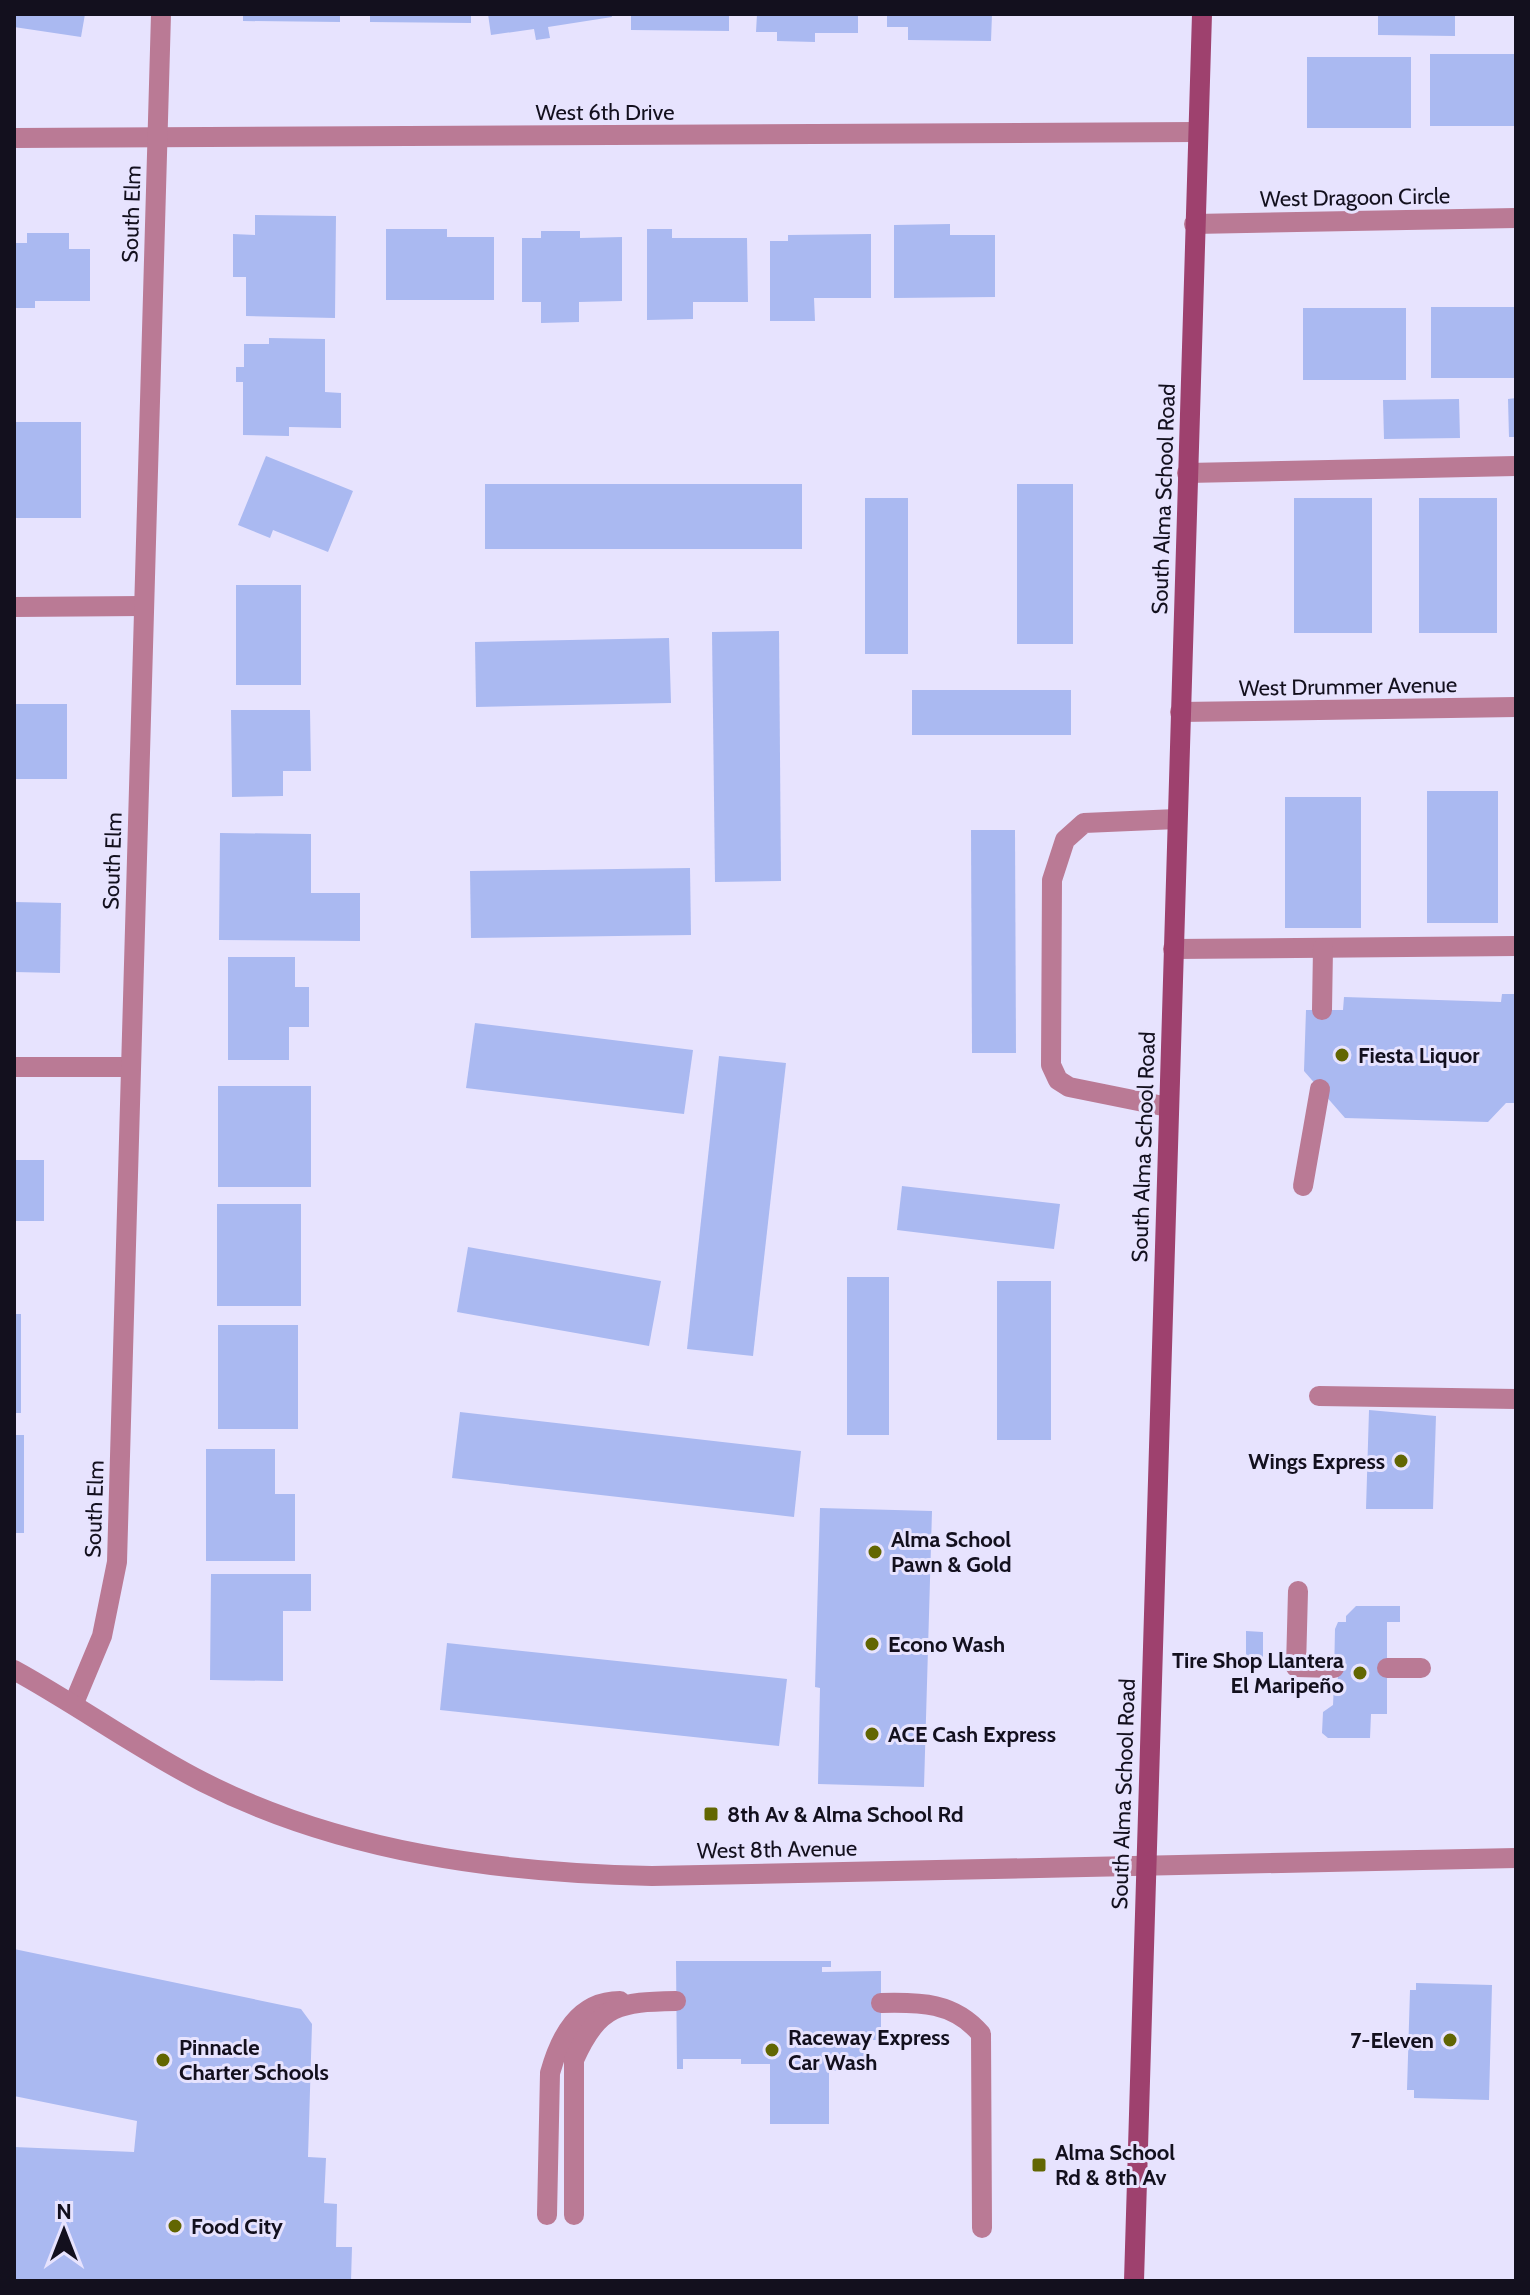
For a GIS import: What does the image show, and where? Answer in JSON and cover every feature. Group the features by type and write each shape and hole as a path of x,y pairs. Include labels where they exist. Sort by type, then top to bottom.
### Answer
{"main road":[{"name":"South Alma School Road","path":"1134,2281 1196,132 1202,14"}],"street":[{"name":"South Elm","path":"74,1703 102,1636 117,1562 161,14"},
{"name":"West 6th Drive","path":"14,138 1196,132"},
{"name":"West Dragoon Circle","path":"1194,224 1516,218"},
{"path":"1187,473 1516,466"},
{"path":"14,607 143,606"},
{"name":"West Drummer Avenue","path":"1180,712 1516,707"},
{"path":"1168,1107 1069,1087 1058,1080 1051,1065 1049,1032 1052,880 1065,840 1084,823 1177,819"},
{"path":"1173,949 1516,946"},
{"path":"1322,1010 1323,948"},
{"path":"14,1067 130,1067"},
{"path":"1303,1186 1320,1089"},
{"path":"1319,1396 1516,1399"},
{"path":"1298,1591 1296,1667 1334,1668"},
{"path":"1387,1668 1421,1668"},
{"name":"West 8th Avenue","path":"14,1670 203,1782 298,1823 339,1836 455,1860 578,1875 652,1876 1516,1858"},
{"path":"547,2215 550,2073 562,2037 573,2022 603,2001 676,2001"},
{"path":"574,2215 574,2060 584,2038 606,2015 630,2001"},
{"path":"881,2003 919,2002 954,2010 969,2019 981,2034 982,2228"}],"building":[{"path":"14,14 85,14 81,37 14,27"},
{"path":"243,14 340,14 340,22 243,21"},
{"path":"370,14 471,14 471,23 370,22"},
{"path":"488,14 611,14 612,17 548,27 550,38 536,40 534,29 491,35"},
{"path":"631,14 729,14 729,31 631,30"},
{"path":"757,14 858,14 858,33 815,33 815,42 777,41 777,32 756,32"},
{"path":"887,14 992,14 991,41 908,40 908,27 887,27"},
{"path":"1378,14 1455,14 1455,36 1378,35"},
{"path":"1430,54 1516,54 1516,126 1430,126"},
{"path":"1307,57 1411,57 1411,128 1307,128"},
{"path":"255,215 336,216 335,318 246,316 246,277 233,277 233,234 255,235"},
{"path":"950,224 950,235 995,235 995,297 894,298 894,225"},
{"path":"386,229 447,229 447,237 494,237 494,300 386,300"},
{"path":"647,229 672,229 672,238 747,238 748,302 693,302 693,319 647,320"},
{"path":"541,231 580,231 580,238 622,237 622,301 579,302 579,322 541,323 541,302 522,302 522,238 541,238"},
{"path":"27,233 69,233 69,249 90,249 90,301 35,301 35,308 14,308 14,243 27,243"},
{"path":"871,234 871,298 814,298 815,321 770,321 770,241 788,241 788,235"},
{"path":"1431,307 1516,307 1516,378 1431,378"},
{"path":"1303,308 1406,308 1406,380 1303,380"},
{"path":"269,338 325,339 325,392 341,393 341,428 289,427 289,436 243,435 243,382 236,382 236,367 244,367 244,344 269,344"},
{"path":"1516,398 1516,437 1509,437 1508,399"},
{"path":"1459,399 1460,438 1384,439 1383,400"},
{"path":"14,422 81,422 81,518 14,518"},
{"path":"266,456 353,491 328,552 273,530 270,538 238,525"},
{"path":"485,484 802,484 802,549 485,549"},
{"path":"1017,484 1073,484 1073,644 1017,644"},
{"path":"865,498 908,498 908,654 865,654"},
{"path":"1294,498 1372,498 1372,633 1294,633"},
{"path":"1419,498 1497,498 1497,633 1419,633"},
{"path":"236,585 301,585 301,685 236,685"},
{"path":"779,631 781,881 715,882 712,632"},
{"path":"669,638 671,703 476,707 475,642"},
{"path":"912,690 1071,690 1071,735 912,735"},
{"path":"14,704 67,704 67,779 14,779"},
{"path":"231,710 310,710 311,771 283,771 283,796 232,797"},
{"path":"1427,791 1498,791 1498,923 1427,923"},
{"path":"1285,797 1361,797 1361,928 1285,928"},
{"path":"971,830 1015,830 1016,1053 972,1053"},
{"path":"220,833 311,834 311,893 360,893 360,941 219,940"},
{"path":"690,868 691,935 471,938 470,871"},
{"path":"14,902 61,903 60,973 14,972"},
{"path":"228,957 295,957 295,987 309,987 309,1027 289,1027 289,1060 228,1060"},
{"path":"1502,994 1516,994 1516,1103 1506,1103 1488,1122 1345,1118 1304,1071 1306,1010 1343,1010 1344,997 1501,1002"},
{"path":"475,1023 693,1050 684,1114 466,1088"},
{"path":"719,1056 786,1063 753,1356 687,1349"},
{"path":"218,1086 311,1086 311,1187 218,1187"},
{"path":"14,1160 44,1160 44,1221 14,1221"},
{"path":"902,1186 1060,1204 1054,1249 897,1230"},
{"path":"217,1204 301,1204 301,1306 217,1306"},
{"path":"468,1247 661,1281 649,1346 457,1312"},
{"path":"847,1277 889,1277 889,1435 847,1435"},
{"path":"997,1281 1051,1281 1051,1440 997,1440"},
{"path":"14,1314 21,1314 21,1413 14,1413"},
{"path":"218,1325 298,1325 298,1429 218,1429"},
{"name":"Wings Express","path":"1369,1410 1436,1416 1433,1509 1366,1509"},
{"path":"460,1412 801,1451 794,1517 452,1478"},
{"path":"14,1435 24,1435 24,1533 14,1533"},
{"path":"206,1449 275,1449 275,1494 295,1494 295,1561 206,1561"},
{"path":"820,1508 932,1511 924,1787 818,1784 820,1688 815,1687"},
{"path":"211,1574 311,1574 311,1611 283,1611 283,1681 210,1680"},
{"name":"Tire Shop Llantera El Maripeño","path":"1356,1606 1400,1606 1400,1622 1387,1622 1387,1714 1371,1714 1370,1738 1328,1738 1322,1733 1323,1712 1333,1705 1334,1683 1337,1683 1338,1677 1334,1677 1335,1629 1338,1622 1346,1622 1346,1616"},
{"path":"1246,1631 1263,1632 1263,1666 1246,1666"},
{"path":"447,1643 787,1679 779,1746 440,1710"},
{"path":"14,1949 301,2009 312,2024 308,2157 326,2158 324,2203 337,2204 336,2247 352,2247 351,2281 14,2281 14,2147 134,2152 137,2121 14,2096"},
{"name":"Raceway Express Car Wash","path":"676,1961 831,1961 831,1967 822,1967 822,1972 881,1971 881,2040 868,2040 868,2071 829,2071 829,2124 770,2124 770,2064 741,2064 741,2059 683,2059 683,2069 677,2069"},
{"name":"7-Eleven","path":"1416,1983 1492,1985 1489,2100 1414,2098 1414,2090 1407,2090 1410,1990 1416,1990"}],"place":[{"name":"Fiesta Liquor","path":"1342,1055"},
{"name":"Wings Express","path":"1401,1461"},
{"name":"Alma School Pawn & Gold","path":"875,1552"},
{"name":"Econo Wash","path":"872,1644"},
{"name":"Tire Shop Llantera El Maripeño","path":"1360,1673"},
{"name":"ACE Cash Express","path":"872,1734"},
{"name":"8th Av & Alma School Rd","path":"711,1814"},
{"name":"7-Eleven","path":"1450,2040"},
{"name":"Raceway Express Car Wash","path":"772,2050"},
{"name":"Pinnacle Charter Schools","path":"163,2060"},
{"name":"Alma School Rd & 8th Av","path":"1039,2165"},
{"name":"Food City","path":"175,2226"}]}
